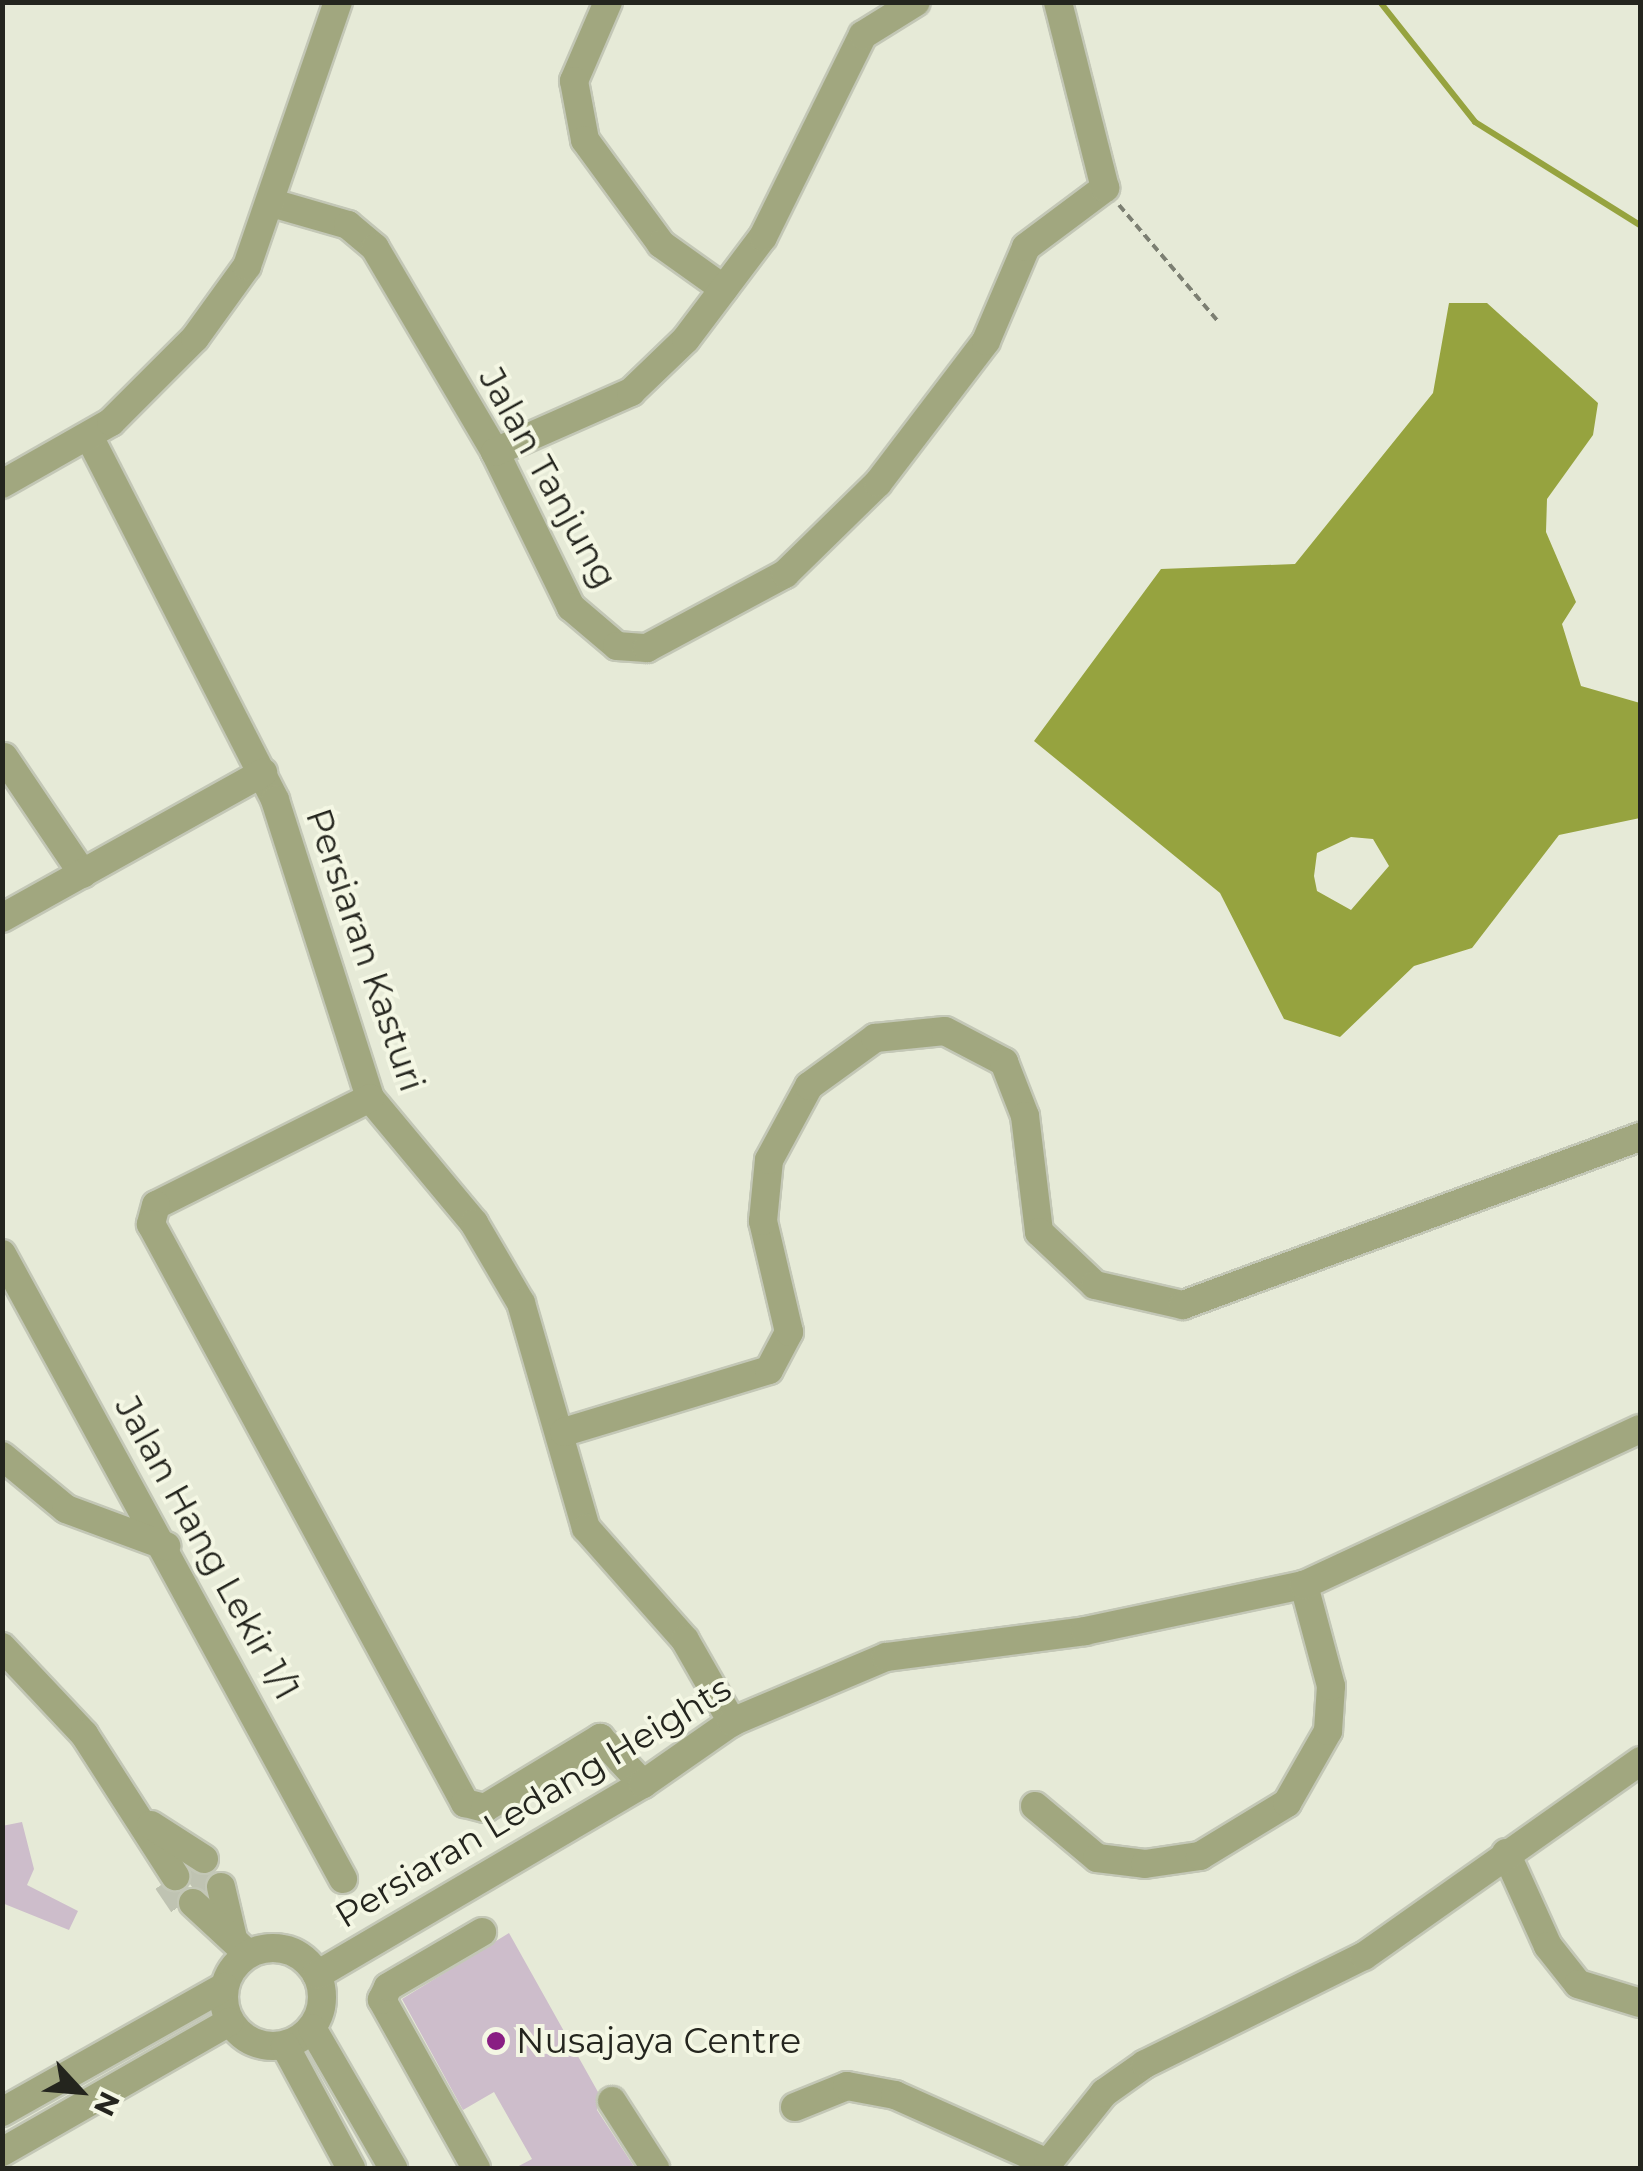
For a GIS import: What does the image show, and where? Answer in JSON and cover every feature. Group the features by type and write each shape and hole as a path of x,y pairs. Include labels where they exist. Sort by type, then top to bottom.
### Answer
{"street":[{"path":"2,484 90,440 195,338 246,266 272,202 338,2"},
{"path":"608,2 574,81 585,140 662,244 724,289"},
{"path":"495,452 631,392 724,289 762,237 862,35 916,2"},
{"path":"1058,2 1104,188"},
{"name":"Jalan Tanjung","path":"272,202 348,225 375,248 495,452 571,607 616,646 647,648 785,574 878,483 986,341 1026,246 1104,188"},
{"name":"Persiaran Kasturi","path":"90,440 263,773 370,1098 474,1224 521,1303 564,1432 586,1528 684,1640 732,1722"},
{"path":"4,757 83,874"},
{"path":"2,918 263,773"},
{"path":"564,1432 769,1370 789,1332 763,1221 768,1160 809,1086 875,1038 945,1030 1004,1062 1024,1116 1039,1232 1095,1285 1183,1305 1640,1137"},
{"path":"370,1098 156,1205 151,1224 465,1803 485,1808 600,1738 644,1784"},
{"name":"Jalan Hang Lekir 1/1","path":"2,1254 166,1546 343,1878"},
{"name":"Persiaran Ledang Heights","path":"317,1975 644,1784 732,1722 886,1656 1084,1631 1304,1585 1640,1430"},
{"path":"2,1456 66,1510 166,1546"},
{"path":"1034,1806 1097,1858 1144,1864 1200,1856 1286,1803 1328,1731 1331,1686 1304,1585"},
{"path":"2,1647 84,1734 185,1870 150,1824"},
{"path":"795,2107 847,2086 896,2095 1046,2166 1104,2093 1145,2064 1364,1956 1640,1762"},
{"path":"1506,1854 1548,1946 1578,1984 1640,2003"},
{"path":"241,1946 202,1897 241,1946 287,1950 317,1975 322,2002 312,2028 285,2046 253,2043 229,2022 224,1987 241,1946"},
{"path":"476,2168 382,2000 388,1986 482,1932"},
{"path":"2,2112 224,1987"},
{"path":"2,2152 229,2022"},
{"path":"312,2028 393,2168"},
{"path":"285,2046 350,2168"},
{"path":"612,2101 655,2168"}],"path":[{"path":"1104,188 1217,320"}],"shaded area":[{"path":"1449,303 1487,303 1598,403 1593,435 1547,499 1546,532 1576,602 1562,624 1581,686 1640,703 1640,818 1559,835 1472,948 1414,966 1340,1037 1284,1019 1220,893 1034,741 1161,569 1295,564 1433,393","holes":["1351,837 1373,839 1389,866 1351,910 1317,891 1317,853"]}],"building":[{"path":"22,1822 34,1869 27,1885 78,1911 69,1930 2,1903 2,1826"},
{"name":"Nusajaya Centre","path":"509,1933 598,2092 597,2110 635,2168 515,2168 532,2159 494,2092 463,2110 402,1999"}],"waterway":[{"path":"1380,2 1475,122 1640,225"}],"tunnel":[{"path":"194,1865 212,1892"},
{"path":"167,1881 185,1908"}],"place":[{"name":"Nusajaya Centre","path":"496,2041"}]}
